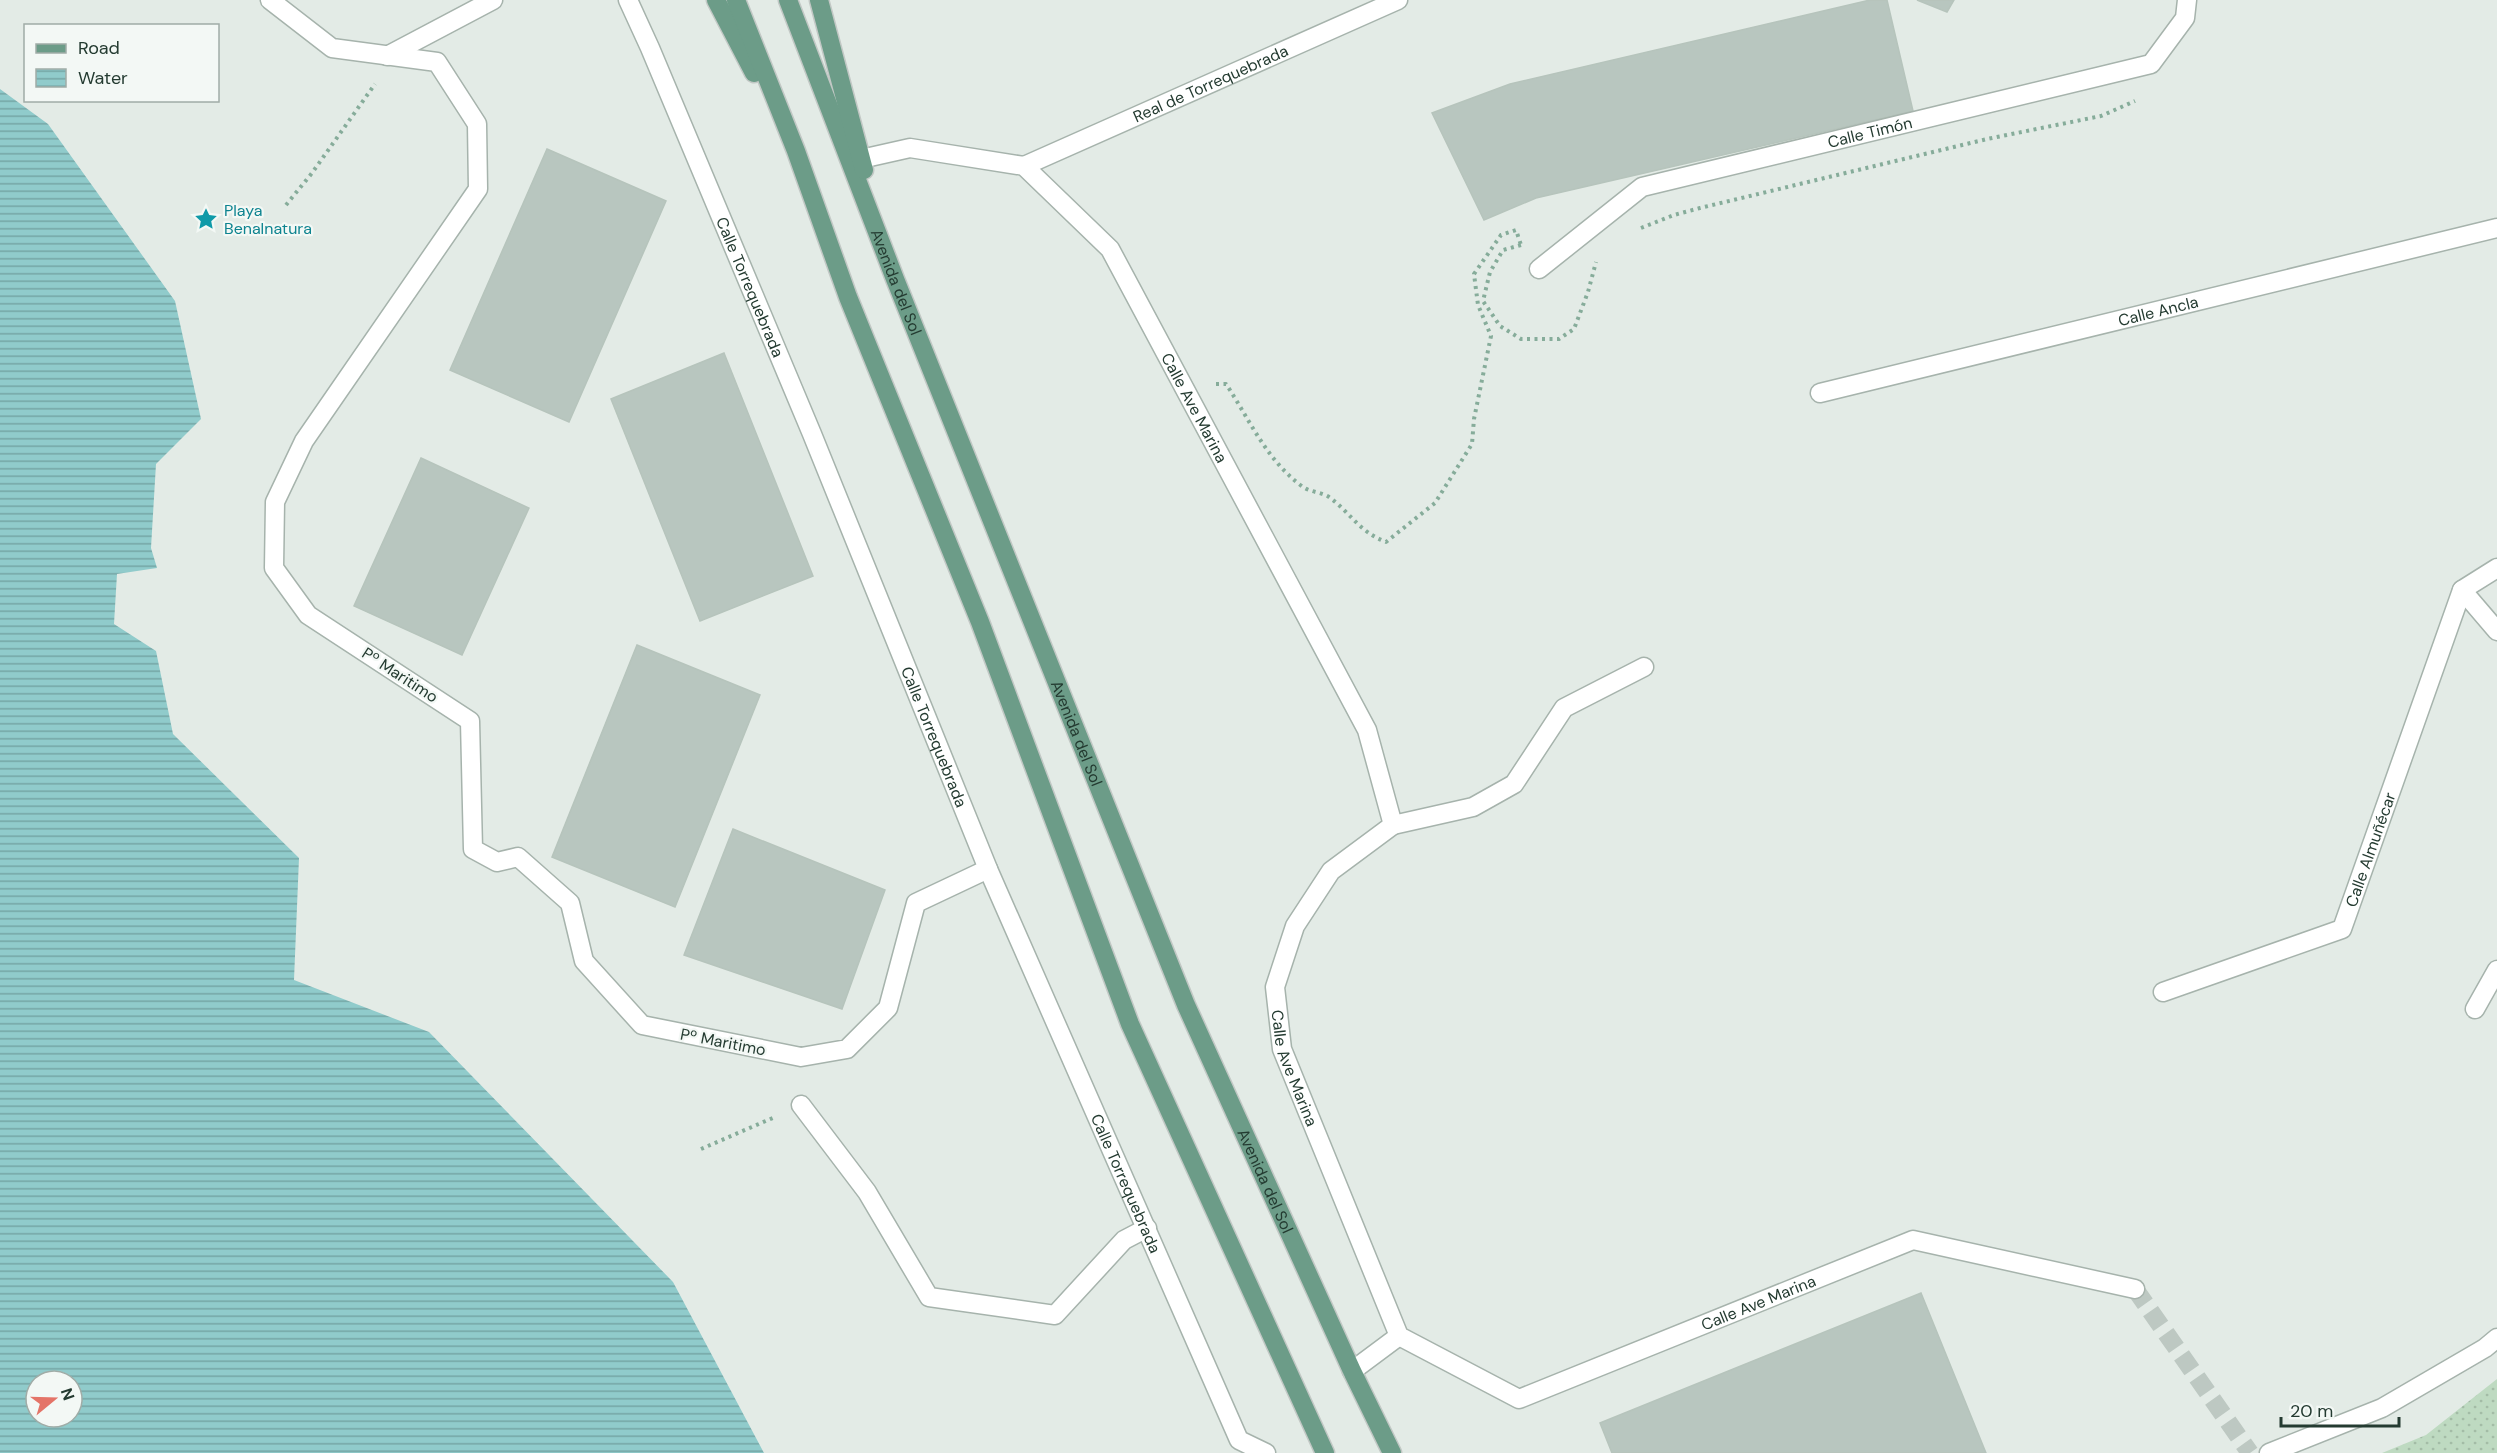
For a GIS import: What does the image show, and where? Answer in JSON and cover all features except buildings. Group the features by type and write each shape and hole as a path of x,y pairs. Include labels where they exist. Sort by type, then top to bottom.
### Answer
{"main road":[{"path":"716,0 796,151"},
{"path":"736,0 796,151 848,297 980,622 1130,1024 1325,1453"},
{"name":"Avenida del Sol","path":"788,0 895,279 1186,1005 1352,1371 1392,1453"},
{"path":"819,0 895,279"}],"street":[{"name":"Pº Maritimo","path":"270,0 332,48 436,62 477,124 478,189 304,441 275,502 274,568 308,615 470,721 474,849 497,862 518,857 570,903 584,962 642,1026 801,1058 847,1049 888,1008 916,903 988,869"},
{"path":"387,56 493,0"},
{"name":"Calle Torrequebrada","path":"628,0 812,434 988,869 1239,1440 1266,1453"},
{"name":"Real de Torrequebrada","path":"1024,166 1398,0"},
{"name":"Calle Timón","path":"1539,269 1642,187 2151,64 2185,18 2187,0"},
{"path":"861,159 910,148 1024,166"},
{"name":"Calle Ave Marina","path":"1024,166 1110,249 1367,730 1393,825"},
{"name":"Calle Ancla","path":"1820,393 2497,228"},
{"path":"2497,568 2462,590 2497,631"},
{"name":"Calle Almuñécar","path":"2163,992 2342,929 2462,590"},
{"name":"Calle Ave Marina","path":"1644,667 1564,708 1514,784 1473,807 1393,825 1331,872 1295,926 1275,987 1282,1048 1399,1336 1519,1399 1912,1240 2135,1289"},
{"path":"2475,1009 2497,970"},
{"path":"801,1105 867,1192 929,1297 1055,1315 1124,1240 1147,1228"},
{"path":"1352,1371 1399,1336"},
{"path":"2269,1453 2382,1408 2485,1348 2497,1338"}],"path":[{"path":"286,205 371,92 387,56"},
{"path":"1211,384 1226,384 1242,409 1250,428 1276,463 1304,488 1328,496 1373,537 1386,542 1435,503 1472,444 1474,419 1491,336 1478,305 1474,274 1501,235 1516,230 1521,244"},
{"path":"702,1149 801,1105"}],"green space":[{"path":"2497,1379 2497,1453 2382,1453 2426,1435"}],"water":[{"path":"0,89 48,124 175,301 201,419 156,464 151,548 157,568 117,574 114,624 156,651 173,734 299,858 294,980 429,1032 673,1282 764,1453 0,1453"}],"tunnel":[{"path":"2135,1289 2250,1453"}],"place":[{"name":"Playa Benalnatura","path":"206,219"}]}
